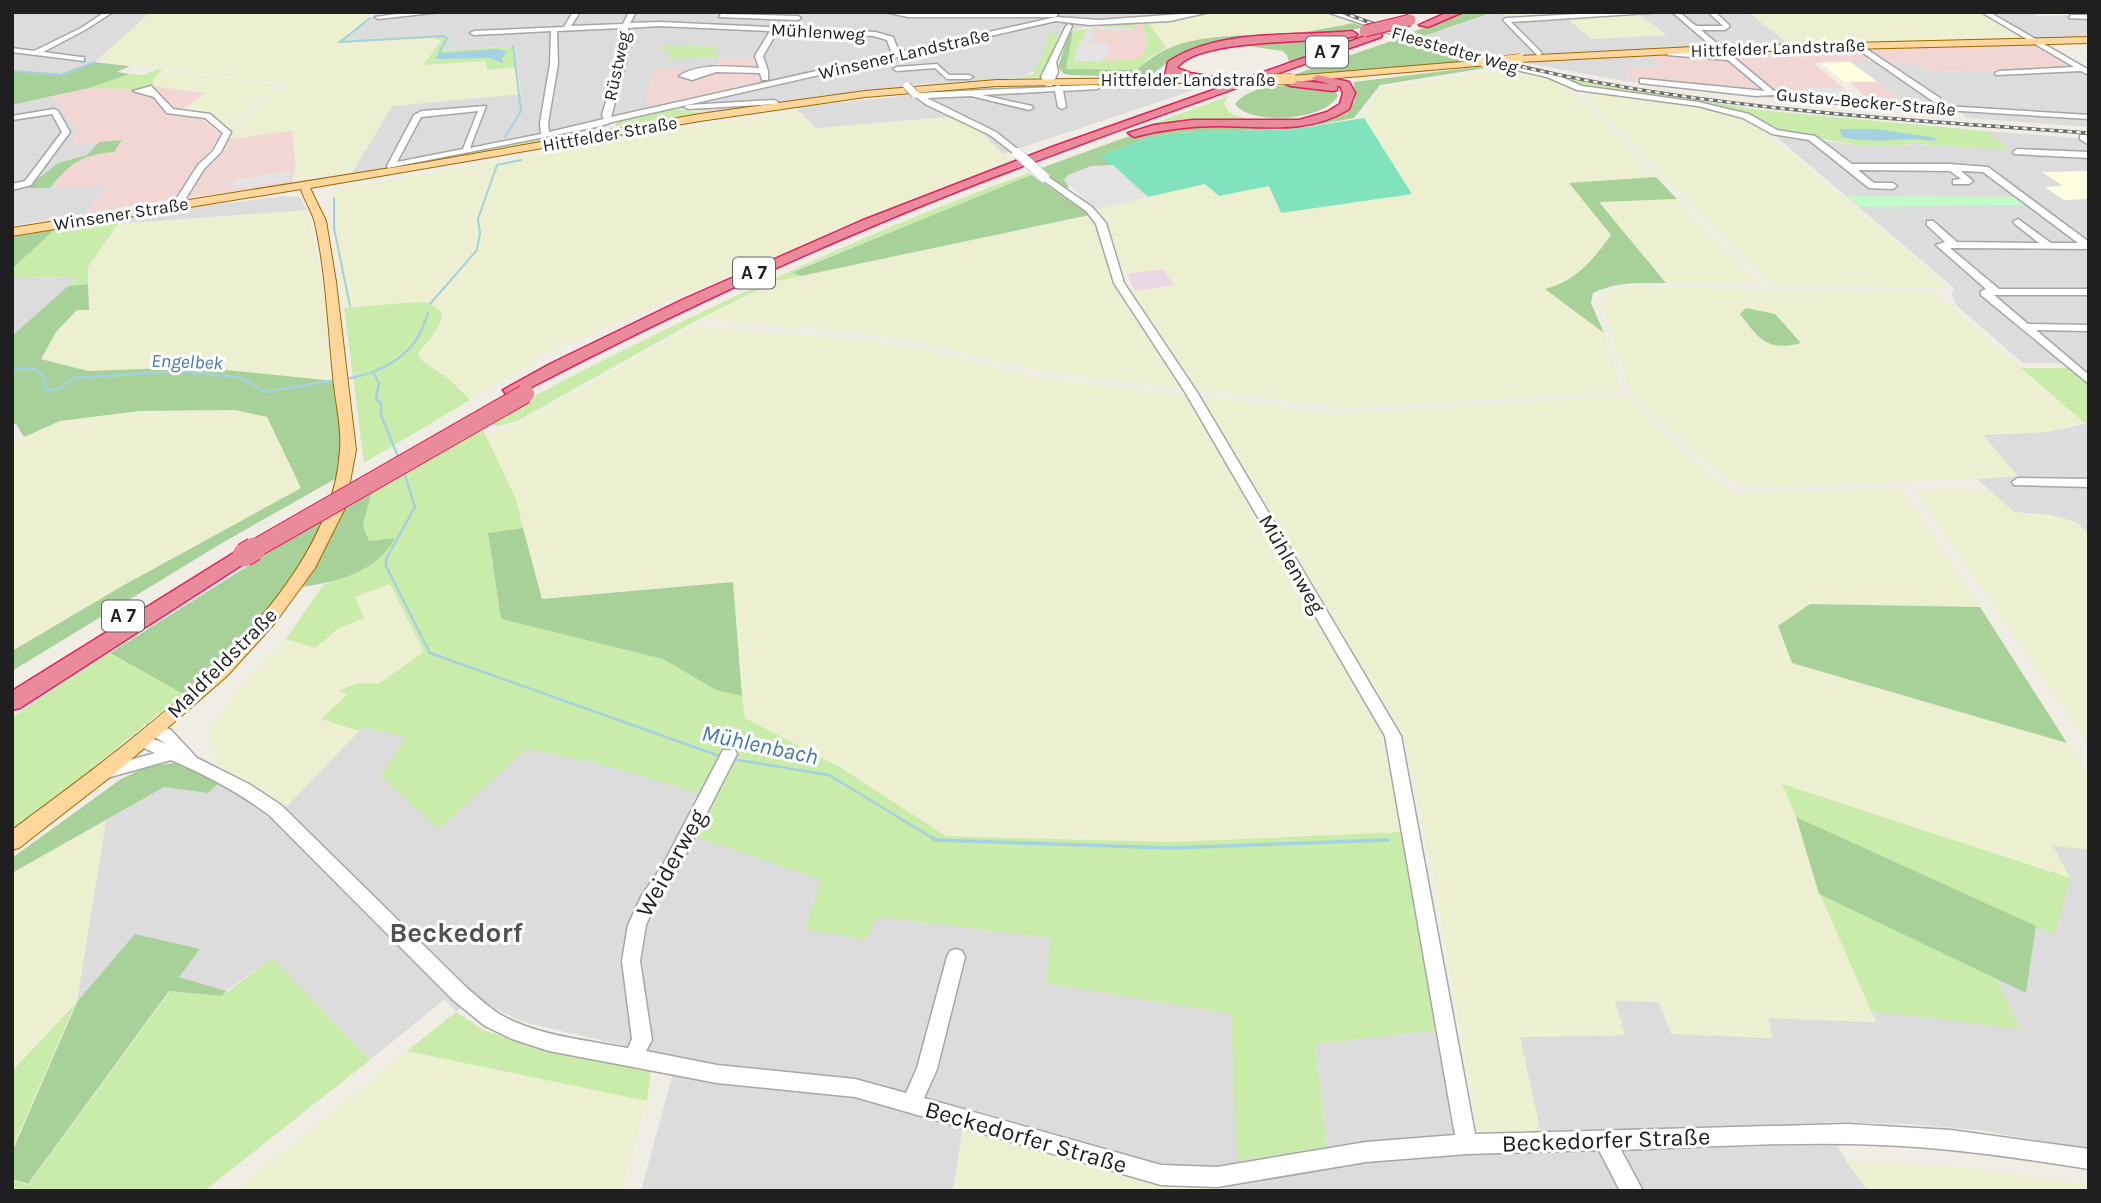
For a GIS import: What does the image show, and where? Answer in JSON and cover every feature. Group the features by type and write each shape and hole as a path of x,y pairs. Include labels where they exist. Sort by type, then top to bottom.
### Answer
{"highway":[{"name":"A 7","path":"519,392 802,260 1081,147 1287,77 1377,35 1423,19 1458,12"},
{"path":"1175,80 1171,67 1177,60 1204,48 1377,35 1423,19"},
{"name":"A 7","path":"12,685 519,392 658,316 852,230 1049,152 1287,77 1377,35"},
{"path":"1175,80 1181,64 1188,58 1216,49 1251,47 1280,53 1285,62 1287,77"},
{"path":"1175,80 1187,76 1221,81"},
{"path":"1287,77 1323,85 1345,83 1338,103 1327,111 1295,119 1255,118 1230,105 1239,93 1287,77"},
{"path":"1318,78 1345,83"},
{"path":"1081,147 1171,125 1217,122 1281,124 1313,120 1332,114 1345,106 1349,93 1345,83"},
{"name":"A 7","path":"12,702 239,552"}],"main road":[{"name":"Hittfelder Landstraße","path":"1345,83 1520,60 1717,50 2089,40"},
{"name":"Hittfelder Landstraße","path":"1052,78 1175,80"},
{"name":"Hittfelder Landstraße","path":"913,93 1052,78 1175,80"},
{"name":"Hittfelder Landstraße","path":"1221,81 1318,78"},
{"name":"Hittfelder Straße","path":"313,188 606,129 820,99 913,93"},
{"name":"Hittfelder Straße","path":"606,129 913,93"},
{"name":"Winsener Straße","path":"12,232 178,204 313,188"},
{"name":"Maldfeldstraße","path":"12,842 148,734 248,643 289,594 317,552 334,517 347,469 342,381 313,188"}],"street":[{"path":"36,53 110,12"},
{"path":"378,17 438,12"},
{"path":"565,30 577,12"},
{"name":"Rüstweg","path":"606,129 606,115 622,62 625,26 633,12"},
{"path":"888,12 908,15 1045,13 1057,21 1062,36"},
{"name":"Winsener Landstraße","path":"467,150 483,108 422,113 412,124 391,166 545,134 606,129 681,103 1032,25 1074,19 1097,22 1170,19 1207,12"},
{"name":"Fleestedter Weg","path":"1330,12 1463,55 1549,75 1580,88 1746,116 1775,132 1812,138 1872,186 1893,186"},
{"name":"Hittfelder Landstraße","path":"1660,12 1506,20 1537,57 1683,53 1728,58"},
{"path":"1675,12 1717,50 1772,93"},
{"path":"1693,28 1727,26 1711,12"},
{"path":"1984,12 2086,71"},
{"path":"721,16 796,15 805,31"},
{"path":"2071,17 2089,17"},
{"path":"1057,21 1074,19"},
{"path":"1062,107 1052,78 1062,36 1074,19"},
{"name":"Mühlenweg","path":"474,33 659,24 882,35 890,40 897,69 913,93 938,109 988,128 1044,177 1089,209 1101,223 1119,283 1191,392 1393,736 1467,1144"},
{"path":"545,134 544,123 554,64 554,30"},
{"path":"773,83 765,80 759,56 774,30"},
{"path":"1859,46 1937,100"},
{"path":"12,50 81,59"},
{"path":"897,69 937,66 947,77 969,77"},
{"path":"713,71 764,71"},
{"path":"1999,73 2086,71"},
{"path":"1052,78 1097,87"},
{"name":"Gustav-Becker-Straße","path":"1643,81 1756,94 1772,93 1823,101 2089,117"},
{"path":"913,93 972,96 1029,108"},
{"path":"157,95 170,111 207,116 227,132 217,152 201,167 178,204"},
{"path":"1995,101 1990,102 2089,111"},
{"path":"681,103 688,107 701,108 774,102"},
{"path":"12,118 54,111 66,132 28,183 12,187"},
{"path":"2017,152 2089,155"},
{"path":"1850,167 1985,169 2088,246 1941,245 2025,327 2089,382"},
{"path":"1950,167 1969,181 1956,182"},
{"path":"2018,222 2048,245"},
{"path":"1930,223 1953,244"},
{"path":"1990,292 2089,292"},
{"path":"2025,327 2089,328"},
{"path":"2069,366 2089,366"},
{"path":"2018,482 2089,483"},
{"name":"Beckedorfer Straße","path":"148,734 171,754 193,762 254,793 275,810 460,994 492,1020 519,1033 549,1042 717,1074 855,1088 1137,1170 1190,1178 1217,1177 1366,1152 1467,1144 1869,1133 1947,1139 2089,1159"},
{"name":"Beckedorfer Straße","path":"148,734 168,737 193,762"},
{"path":"99,775 171,754"},
{"name":"Weiderweg","path":"633,1058 642,1041 631,974 632,943 637,925 648,900 669,870 729,754"},
{"path":"911,1103 928,1069 956,957"},
{"path":"1604,1139 1632,1191"}],"shaded area":[{"path":"12,12 151,12 100,59 61,75 12,70"},
{"path":"151,12 379,12 337,43 434,38 441,40 423,64 487,61 488,70 516,67 521,94 392,106 352,173 294,179 296,168 292,130 232,139 232,129 286,84 97,60"},
{"path":"379,12 1210,12 1149,23 1085,27 1059,34 1049,33 1036,70 1021,78 903,85 904,88 713,113 671,107 364,174 352,173 392,106 521,93 513,47 440,50 451,35 343,40"},
{"path":"1210,12 1325,12 1352,23 1321,31 1208,37 1166,48 1149,23"},
{"path":"1496,12 1504,12 1507,19 1565,16 1591,39 1666,35 1636,12 1748,12 1790,45 1505,59 1422,37"},
{"path":"1504,12 1640,12 1637,13 1667,35 1591,39 1565,16 1507,19"},
{"path":"1748,12 1987,12 2035,39 1790,45"},
{"path":"1987,12 2030,12 2038,16 2089,15 2089,38 2036,40"},
{"path":"1125,23 1149,23 1166,48 1150,57 1097,71 1073,31"},
{"path":"1087,28 1131,28 1095,29 1091,43 1109,44 1106,58 1103,58 1102,62 1074,61 1079,41 1083,41"},
{"path":"2035,44 2079,69 1928,72 1914,63 1888,63 1882,59 1813,63 1844,88 1803,88 1806,93 1801,93 1805,102 1630,82 1624,68 1661,67 1649,53"},
{"path":"1649,53 1662,67 1624,68 1630,82 1520,62"},
{"path":"719,57 756,57 761,83 644,106 654,69 681,68 681,72 717,70"},
{"path":"1847,59 1914,63 1928,72 2079,69 2089,75 2089,127 1967,118 1949,103 1902,100"},
{"path":"1850,62 1877,82 1845,82 1820,63"},
{"path":"1510,69 1573,86 1576,95 1656,177 1570,183 1612,235 1586,268 1558,286 1546,289 1604,333 1622,392 1343,408 1196,389 1131,292 1174,285 1163,269 1122,274 1103,218 1096,210 1205,184 1219,196 1270,186 1412,193 1364,118 1381,88"},
{"path":"162,70 279,87 226,127 210,115 179,111 206,93 153,86 153,80"},
{"path":"1850,82 1877,82 1902,100 1866,98"},
{"path":"153,86 207,93 180,111 197,116 222,135 173,199 86,214 106,186 50,188 62,173 87,155 114,152 122,140 76,145 73,142 78,130 54,96 89,88 135,89"},
{"path":"1109,86 1194,90 1003,154 979,131 816,128 798,111 798,107 932,93"},
{"path":"1801,88 1844,88 1855,102 1803,97 1800,93 1805,92"},
{"path":"1584,91 1702,106 1748,121 1809,168 1950,288 1772,285 1629,141"},
{"path":"54,96 78,130 76,145 99,142 87,155 58,163 27,187 106,185 86,214 12,226 12,105"},
{"path":"798,111 816,128 947,117 979,131 1010,161 559,346 470,400 451,381 420,359 418,353 436,330 417,302 344,308 333,228 333,190 737,119"},
{"path":"293,130 296,168 291,183 186,198 206,166 220,154 229,139"},
{"path":"1985,131 2089,139 2089,386 2062,363 2023,363 1956,305 1951,293 1955,289 1773,134 1865,146 1918,144 2008,150"},
{"path":"1113,165 1148,197 1096,210 1064,180 1068,175 1091,166"},
{"path":"289,171 289,181 229,190 236,180"},
{"path":"2089,171 2089,199 2064,200 2045,187 2063,186 2042,172"},
{"path":"284,196 299,197 307,210 118,224 122,218 161,211"},
{"path":"1677,199 1760,284 1666,283 1598,201"},
{"path":"307,210 329,314 335,381 196,367 88,371 40,359 56,332 77,310 89,310 88,267 118,224"},
{"path":"1090,216 1095,220 1114,283 1186,389 1060,374 918,342 851,332 699,319 776,281"},
{"path":"1163,269 1175,285 1135,291 1127,274"},
{"path":"78,277 13,335 12,336 12,278"},
{"path":"1625,287 1934,292 2085,423 2048,432 1983,435 2018,476 1773,488 1737,485 1697,455 1631,394 1602,305 1611,290"},
{"path":"694,326 859,340 925,350 1040,379 1187,395 1380,732 1404,832 1170,842 946,836 841,768 745,718 733,582 542,599 516,499 485,436 515,426"},
{"path":"1200,396 1333,414 1626,396 1691,458 1734,493 1902,489 1980,607 1810,604 1792,663 2067,743 2089,777 2089,849 2053,846 2070,878 1782,785 1796,817 1820,894 1876,1022 1768,1018 1772,1038 1671,1034 1659,1002 1615,1001 1625,1035 1520,1037 1540,1130 1478,1132 1434,879 1404,737"},
{"path":"235,410 267,417 301,488 124,585 12,651 12,443 60,421 139,411"},
{"path":"2089,423 2089,534 2076,522 2050,515 2014,512 1977,479 2017,476 1983,435 2048,432"},
{"path":"1914,489 1989,490 2014,512 2050,515 2076,522 2089,534 2089,745"},
{"path":"390,584 424,652 378,684 340,692 349,694 322,719 359,731 286,807 216,764 214,757 219,752 210,746 207,733 234,694 286,639 315,648 339,628 363,618 355,597"},
{"path":"363,727 407,737 526,749 597,763 712,797 695,836 822,880 805,928 878,917 1051,938 1045,983 1231,1014 1327,1147 1315,1044 1442,1030 1464,1151 1604,1146 1628,1191 1222,1191 1219,1185 1163,1165 967,1108 953,1191 641,1191 677,1058 523,1022 494,1008 476,995 456,1012 445,999 370,1060 272,958 226,991 178,977 200,949 77,1002 106,820 164,786 208,793 189,767 201,757 286,807"},
{"path":"106,820 77,1000 12,1071 12,873"},
{"path":"2053,846 2089,849 2089,1149 1978,1130 1907,1124 1824,1122 1847,1162 1868,1191 1637,1191 1601,1129 1540,1130 1520,1037 1624,1035 1614,1001 1659,1001 1772,1038 1767,1018 1875,1022 1871,1011 2020,1028 1996,978 2026,993 2036,926 2055,935"},
{"path":"407,1051 647,1101 621,1191 235,1191"},
{"path":"963,1125 1219,1185 1222,1191 953,1191"},
{"path":"1847,1162 1959,1167 2089,1185 2089,1191 1868,1191"}],"green space":[{"path":"1465,12 1494,12 1424,36 1413,32"},
{"path":"374,16 344,40 452,35 441,50 514,47 516,67 487,70 486,61 423,65 441,41 434,38 336,43"},
{"path":"1131,23 1137,29 1092,28"},
{"path":"1142,23 1149,23 1166,48 1150,57 1137,70 1066,70 1073,31 1087,29 1083,41 1103,58 1108,59 1107,63 1076,62 1129,64 1112,63 1112,59 1137,60 1145,52 1147,34 1144,33"},
{"path":"1352,23 1366,27 1321,36 1225,43 1198,48 1176,56 1154,73 1135,77 1064,74 1058,67 1069,33 1073,31 1066,69 1137,70 1168,49 1202,39 1305,32"},
{"path":"1049,32 1059,34 1048,65 1040,77 988,81 1021,78 1033,74 1045,50"},
{"path":"1374,33 1289,62 1282,51 1242,45 1318,40"},
{"path":"1400,38 1480,61 1290,76"},
{"path":"663,45 715,47 717,57 668,59 670,52 659,48"},
{"path":"92,62 130,66 117,72 130,74 89,88 12,105 12,70 61,74"},
{"path":"1504,63 1588,81 1760,110 1985,131 2009,150 1918,144 1865,146 1788,133 1730,110 1581,86 1563,78"},
{"path":"1498,66 1380,85 1354,118 1294,129 1173,133 1145,139 1101,156 1113,165 1091,167 1064,180 1069,187 1064,188 1041,168 1135,134 1200,124 1286,125 1348,108 1355,102 1354,82"},
{"path":"162,70 153,80 153,86 135,89 89,88 130,74 144,75"},
{"path":"1295,84 1333,90 1338,95 1331,104 1319,110 1288,118 1256,116 1243,111 1235,104 1240,98 1254,91"},
{"path":"1228,96 1224,104 1229,112 1260,121 1194,120 1139,129"},
{"path":"672,109 702,113 616,126 616,122"},
{"path":"1364,118 1412,194 1281,213 1269,186 1219,196 1205,184 1148,197 1100,156 1145,139 1173,133 1294,129"},
{"path":"582,128 582,135 364,174"},
{"path":"122,140 114,152 93,155 78,161 50,188 26,188 58,163 87,155 99,142"},
{"path":"1029,173 1031,175 794,271 801,276 776,281 699,319 517,421 496,426 490,421 622,351 783,274 905,221"},
{"path":"1031,175 1090,215 801,276 793,272"},
{"path":"1656,177 1677,199 1599,202 1666,283 1620,285 1593,293 1591,303 1604,333 1545,289 1575,275 1611,235 1569,183"},
{"path":"1847,196 2020,197 2029,205 1860,207"},
{"path":"122,218 88,267 88,284 68,286 77,277 12,278 12,269 54,230"},
{"path":"54,230 12,269 12,237"},
{"path":"88,284 89,310 77,310 56,332 41,359 88,371 196,367 335,381 344,458 342,475 222,543 12,671 12,651 124,585 301,488 267,417 235,410 139,411 60,421 24,437 16,424 12,423 12,336 68,286"},
{"path":"429,303 442,312 437,329 418,353 420,359 451,381 470,400 364,463 344,308"},
{"path":"1746,308 1775,314 1801,343 1780,346 1765,341 1740,314"},
{"path":"2021,368 2068,368 2089,386 2089,423 2085,423"},
{"path":"481,426 516,499 523,528 488,533 501,619 663,659 716,690 742,696 745,718 841,768 946,836 1170,842 1404,832 1442,1030 1315,1044 1327,1147 1237,1161 1231,1014 1045,983 1051,938 878,917 866,940 805,929 821,880 694,836 711,797 597,763 526,749 439,829 380,776 406,737 363,727 359,731 321,719 348,694 339,692 343,689 358,684 378,684 424,652 390,584 355,597 364,618 339,628 315,648 286,639 323,585 359,571 369,541 363,525 373,487"},
{"path":"373,487 363,525 369,541 395,538 386,551 375,562 347,577 284,589 240,641 183,694 110,653"},
{"path":"523,528 542,599 733,582 742,696 716,690 663,659 501,619 488,533"},
{"path":"1810,604 1980,607 2067,743 1792,663 1778,626"},
{"path":"109,653 183,694 12,833 12,717"},
{"path":"174,763 219,783 208,793 164,787 12,873 12,858 121,779 148,766"},
{"path":"1782,784 2070,878 2055,935 1796,817"},
{"path":"1796,817 2036,926 2026,993 1819,894"},
{"path":"1820,894 1996,978 2020,1029 1871,1011"},
{"path":"135,934 200,949 179,977 226,991 222,996 169,991 28,1184 12,1179 12,1152 77,1002"},
{"path":"272,958 370,1060 204,1191 12,1191 12,1180 28,1185 170,991 222,996"},
{"path":"75,1004 12,1149 12,1071"},
{"path":"456,1012 485,1031 544,1048 651,1070 647,1101 407,1051"}],"water":[{"path":"497,49 507,52 502,58 503,63 489,58 435,59 439,53"},
{"path":"1839,129 1876,129 1937,138 1934,141 1853,139 1842,137"}],"waterway":[{"name":"Engelbek","path":"370,18 340,42 444,36 447,38 439,53"},
{"name":"Engelbek","path":"505,137 521,111 513,46"},
{"path":"12,71 63,75 95,62"},
{"name":"Engelbek","path":"478,219 497,165 521,160"},
{"path":"334,198 334,228 350,306"},
{"name":"Engelbek","path":"430,304 477,250 480,233 478,220"},
{"name":"Engelbek","path":"425,323 428,312"},
{"name":"Engelbek","path":"346,379 383,368 404,354 420,334 425,321"},
{"name":"Engelbek","path":"12,369 35,369 45,378 46,390 59,389 74,378 181,371 242,378 265,392 336,380"},
{"name":"Mühlenbach","path":"373,372 379,383 376,399 381,404 381,415 399,459"},
{"name":"Mühlenbach","path":"404,472 415,507 386,559 386,566 430,653 722,757"},
{"name":"Mühlenbach","path":"732,759 829,775 932,838"},
{"name":"Mühlenbach","path":"932,838 1170,848 1388,840"}],"railway":[{"path":"1342,12 1430,43 1522,67 1615,86 1805,111 2089,133"}],"district":[{"name":"Beckedorf","path":"456,932"}]}
